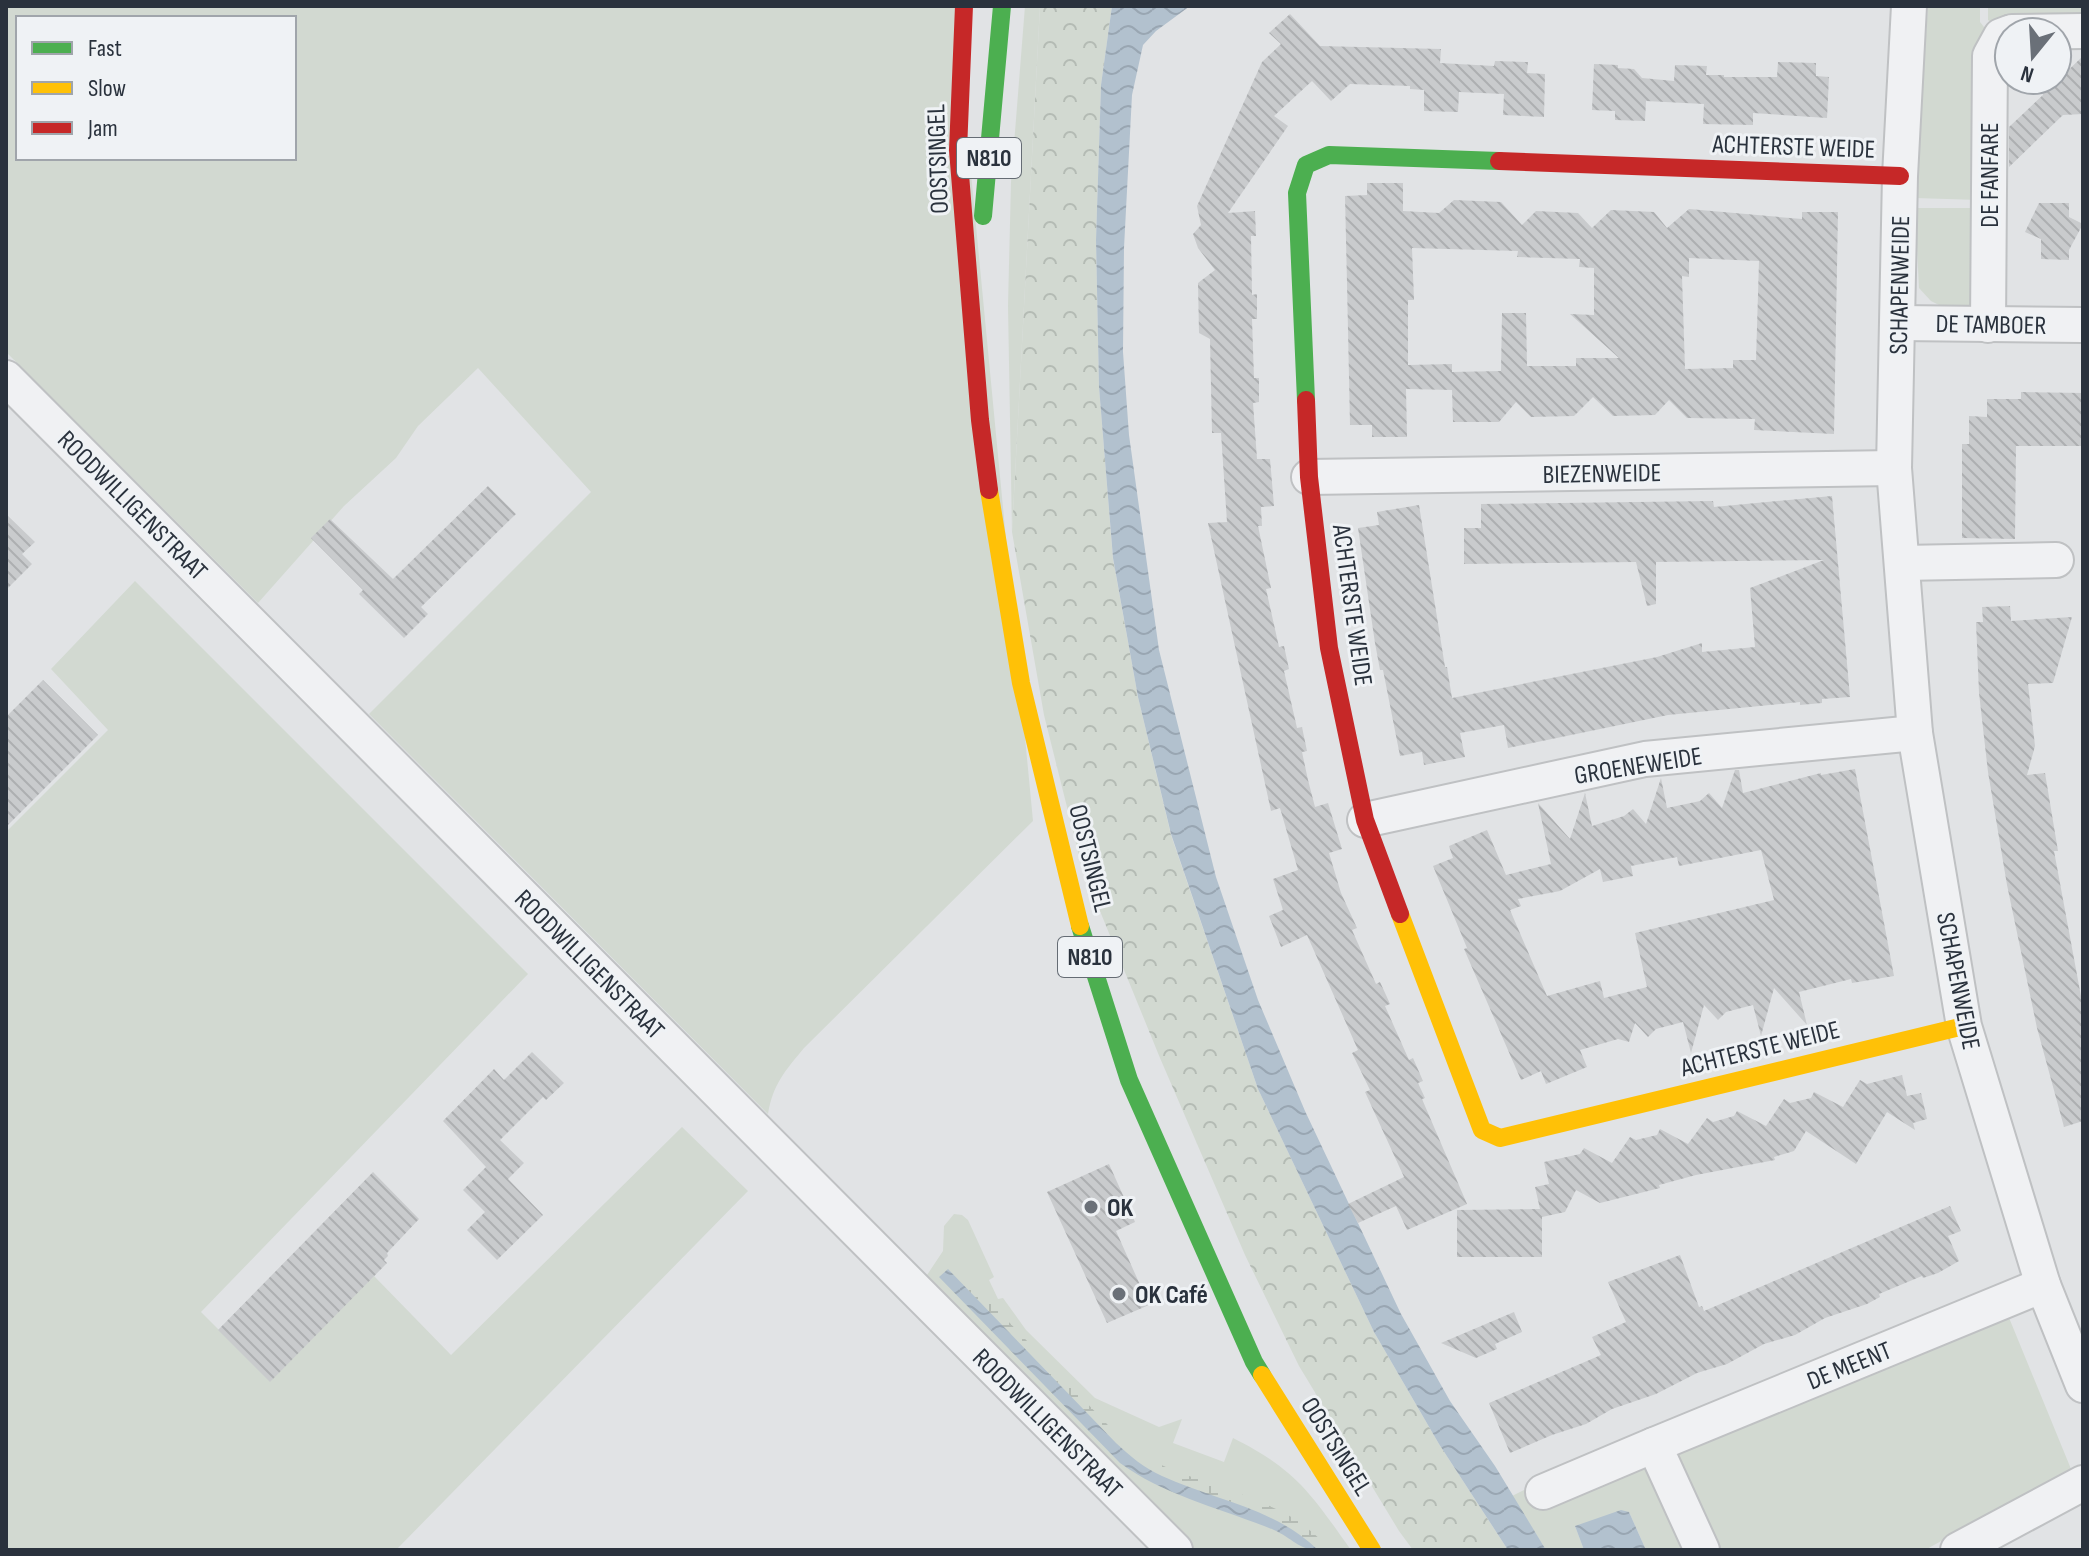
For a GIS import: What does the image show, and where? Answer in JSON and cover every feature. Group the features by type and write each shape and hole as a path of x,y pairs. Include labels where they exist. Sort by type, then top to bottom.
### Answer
{"street":[{"name":"OOSTSINGEL","path":"964,6 958,150 980,420 993,524 1018,669 1079,922 1115,1042 1135,1094 1254,1362 1372,1550"},
{"name":"OOSTSINGEL","path":"973,310 1002,6"},
{"name":"SCHAPENWEIDE","path":"1909,6 1900,176 1894,468 1915,733 1964,1026 2043,1285 2083,1385"},
{"name":"DE FANFARE","path":"1988,325 1990,56 1993,51"},
{"name":"ACHTERSTE WEIDE","path":"1900,176 1329,155 1306,165 1297,193 1309,477 1329,648 1365,820 1482,1130 1500,1138 1964,1026"},
{"name":"DE TAMBOER","path":"1899,323 2083,325"},
{"name":"ROODWILLIGENSTRAAT","path":"6,378 1175,1550"},
{"name":"BIEZENWEIDE","path":"1309,477 1894,468"},
{"path":"1902,563 2056,560"},
{"name":"GROENEWEIDE","path":"1365,820 1645,759 1915,733"},
{"name":"DE MEENT","path":"1543,1492 2043,1285"},
{"path":"1654,1445 1702,1550"},
{"path":"1958,1550 2083,1483"}],"green space":[{"path":"6,6 955,6 1033,821 804,1048 777,1086 768,1114 369,714 591,492 478,368 418,426 396,458 344,506 258,603 6,352"},
{"path":"1025,6 1040,6 1012,532 1008,306 1011,182"},
{"path":"1040,6 1112,6 1101,85 1096,240 1099,387 1113,559 1138,697 1171,835 1258,1089 1374,1332 1439,1444 1508,1550 1413,1550 1399,1531 1299,1366 1245,1255 1082,867 1044,715 1012,532"},
{"path":"1928,6 1980,6 1980,22 1988,32 1979,200 1915,198"},
{"path":"1988,6 2083,6 2083,19 2073,20 2073,16 1993,16 1993,24 1988,20"},
{"path":"1915,208 1979,208 1974,301 1967,308 1947,309 1931,301 1919,288"},
{"path":"135,581 528,974 201,1312 270,1381 374,1276 451,1355 682,1127 748,1191 396,1550 6,1550 6,832 108,730 51,669"},
{"path":"954,1214 968,1220 994,1277 989,1280 998,1299 1003,1298 1026,1330 1095,1398 1159,1427 1182,1419 1173,1443 1224,1462 1233,1438 1255,1450 1301,1485 1351,1550 1186,1550 923,1281 943,1251 944,1226"},
{"path":"948,1269 981,1293 1132,1450 1169,1468 1282,1512 1308,1529 1331,1550 1315,1550 1294,1533 1151,1473 1132,1462 946,1271"},
{"path":"2005,1308 2071,1469 1925,1550 1713,1550 1676,1454"},
{"path":"1655,1461 1690,1550 1646,1550 1629,1512 1575,1526 1584,1550 1546,1550 1512,1496 1532,1486"}],"water":[{"path":"1112,6 1190,6 1156,31 1143,45 1132,95 1124,248 1123,352 1129,435 1159,650 1216,877 1258,1000 1305,1111 1401,1314 1450,1401 1495,1466 1546,1550 1508,1550 1439,1444 1374,1332 1258,1089 1171,834 1138,697 1113,558 1099,387 1096,240 1101,85"},
{"path":"948,1269 1116,1443 1138,1461 1162,1476 1263,1514 1283,1524 1318,1550 1300,1546 1274,1530 1175,1493 1120,1463 939,1277"},
{"path":"1621,1510 1629,1512 1646,1550 1584,1550 1575,1526"}],"building":[{"path":"1290,14 1320,46 1441,49 1440,63 1494,66 1495,61 1528,62 1527,73 1545,74 1544,117 1503,115 1504,94 1459,92 1458,112 1424,111 1424,90 1410,89 1410,86 1350,84 1331,101 1312,81 1274,116 1288,126 1228,213 1255,211 1256,236 1251,236 1252,295 1257,294 1257,319 1252,319 1254,378 1259,378 1259,402 1253,403 1257,459 1270,459 1274,506 1261,507 1262,526 1258,526 1271,588 1266,589 1279,647 1284,646 1289,669 1284,671 1297,728 1302,727 1307,751 1302,752 1308,780 1315,807 1328,803 1342,849 1329,853 1341,893 1357,928 1352,930 1376,984 1380,982 1390,1004 1385,1006 1409,1060 1413,1058 1423,1081 1418,1083 1425,1098 1422,1099 1467,1204 1407,1230 1396,1206 1358,1223 1348,1204 1404,1177 1365,1092 1370,1090 1352,1053 1358,1050 1307,935 1281,947 1269,916 1283,910 1273,879 1298,870 1280,808 1271,811 1208,523 1227,522 1221,433 1212,433 1210,339 1199,333 1198,283 1215,270 1198,248 1193,234 1201,225 1197,206 1262,62 1281,44 1269,33"},
{"path":"2083,56 2083,114 2063,115 2009,167 2009,127 2042,96 2073,96 2073,66"},
{"path":"1778,62 1816,63 1816,76 1829,77 1827,118 1753,113 1753,125 1703,124 1704,104 1646,101 1645,121 1615,120 1615,111 1592,110 1594,64 1618,65 1618,68 1634,69 1642,78 1674,81 1675,65 1707,66 1706,75 1777,77"},
{"path":"1367,183 1403,183 1403,211 1439,213 1454,200 1501,202 1522,225 1536,211 1578,213 1592,228 1611,210 1654,212 1667,228 1689,209 1802,219 1802,212 1838,212 1834,434 1754,430 1755,419 1687,418 1669,400 1655,415 1613,416 1593,397 1574,416 1531,417 1516,402 1499,422 1453,422 1452,390 1406,389 1407,437 1372,437 1372,425 1350,425 1345,196 1367,195","holes":["1412,248 1518,251 1517,257 1580,259 1579,267 1594,268 1594,315 1570,314 1619,358 1576,358 1576,366 1527,366 1526,313 1502,313 1501,371 1452,372 1452,364 1408,365 1408,300 1414,300","1689,258 1759,261 1756,360 1733,360 1733,368 1685,369 1682,276 1689,277"]},
{"path":"2039,203 2069,203 2069,217 2083,224 2069,250 2069,260 2041,259 2041,239 2025,232"},
{"path":"2021,392 2083,393 2083,446 2016,446 2015,539 1962,538 1962,444 1969,444 1969,416 1987,417 1987,399 2021,399"},
{"path":"488,486 516,514 421,607 428,614 404,638 359,594 363,590 311,538 330,519 393,579"},
{"path":"1832,496 1850,697 1822,699 1822,703 1800,705 1800,702 1668,715 1508,748 1504,725 1460,733 1465,757 1424,765 1422,752 1400,756 1375,643 1358,528 1379,525 1377,512 1419,505 1452,698 1657,657 1702,643 1702,652 1755,647 1750,588 1824,560 1656,562 1656,604 1647,606 1636,562 1464,564 1464,528 1481,528 1481,504 1713,501 1714,507"},
{"path":"6,514 35,542 22,554 32,564 6,590"},
{"path":"2010,606 2011,621 2072,617 2053,683 2028,684 2035,746 2027,775 2045,773 2058,851 2054,851 2083,1007 2083,1121 2064,1127 2037,1028 2007,885 1988,772 1979,693 1976,622 1983,622 1982,607"},
{"path":"43,680 98,735 6,827 6,717"},
{"path":"1855,769 1894,976 1852,983 1851,979 1799,992 1807,1025 1774,988 1761,1036 1753,1005 1726,1012 1718,1020 1704,1005 1691,1053 1683,1022 1656,1029 1648,1037 1635,1023 1629,1042 1618,1039 1580,1050 1587,1067 1546,1084 1541,1071 1521,1080 1464,949 1467,948 1433,866 1453,858 1449,846 1487,830 1506,875 1551,864 1538,803 1570,839 1585,793 1592,826 1624,816 1633,809 1646,824 1661,778 1667,808 1700,801 1709,793 1722,808 1735,770 1739,770 1743,793","holes":["1761,850 1774,900 1635,933 1647,987 1604,998 1600,981 1547,996 1510,910 1521,906 1518,899 1560,891 1600,869 1603,882 1633,876 1631,866 1677,857 1679,866"]},
{"path":"532,1052 564,1083 546,1100 543,1097 500,1140 524,1163 508,1179 543,1215 497,1260 467,1230 485,1212 463,1190 486,1167 443,1121 494,1069 504,1080"},
{"path":"1902,1075 1907,1096 1921,1093 1927,1119 1913,1123 1915,1130 1887,1112 1856,1164 1806,1131 1794,1151 1774,1157 1775,1160 1696,1175 1600,1203 1576,1190 1565,1212 1542,1217 1542,1257 1457,1257 1457,1210 1540,1209 1535,1187 1549,1184 1544,1162 1580,1154 1584,1148 1612,1163 1630,1137 1636,1140 1657,1135 1660,1129 1688,1144 1707,1118 1713,1122 1734,1116 1737,1111 1766,1126 1784,1099 1790,1103 1811,1098 1814,1092 1843,1107 1860,1080 1867,1084"},
{"path":"1109,1164 1135,1222 1116,1231 1149,1305 1107,1323 1047,1192"},
{"path":"373,1172 419,1219 387,1253 384,1260 387,1263 270,1382 218,1330"},
{"path":"1950,1206 1961,1231 1948,1236 1959,1261 1938,1273 1922,1276 1879,1294 1880,1297 1867,1304 1825,1318 1795,1335 1764,1344 1727,1364 1697,1373 1656,1394 1612,1409 1586,1424 1510,1453 1489,1403 1601,1355 1592,1337 1626,1322 1608,1282 1680,1255 1699,1307 1702,1306 1704,1311"},
{"path":"1514,1312 1522,1332 1495,1344 1497,1349 1476,1358 1441,1343"}],"traffic: fast":[{"path":"983,216 1002,6"},
{"path":"1306,400 1297,193 1306,165 1329,155 1499,161"},
{"path":"1080,926 1129,1080 1262,1375"}],"traffic: slow":[{"path":"989,490 1021,683 1080,926"},
{"path":"1400,914 1482,1130 1500,1138 1964,1026"},
{"path":"1262,1375 1372,1550"}],"traffic: jam":[{"path":"964,6 958,150 980,420 989,490"},
{"path":"1499,161 1900,176"},
{"path":"1306,400 1309,477 1329,648 1365,820 1400,914"}],"place":[{"name":"OK","path":"1091,1207"},
{"name":"OK Café","path":"1119,1294"}]}
